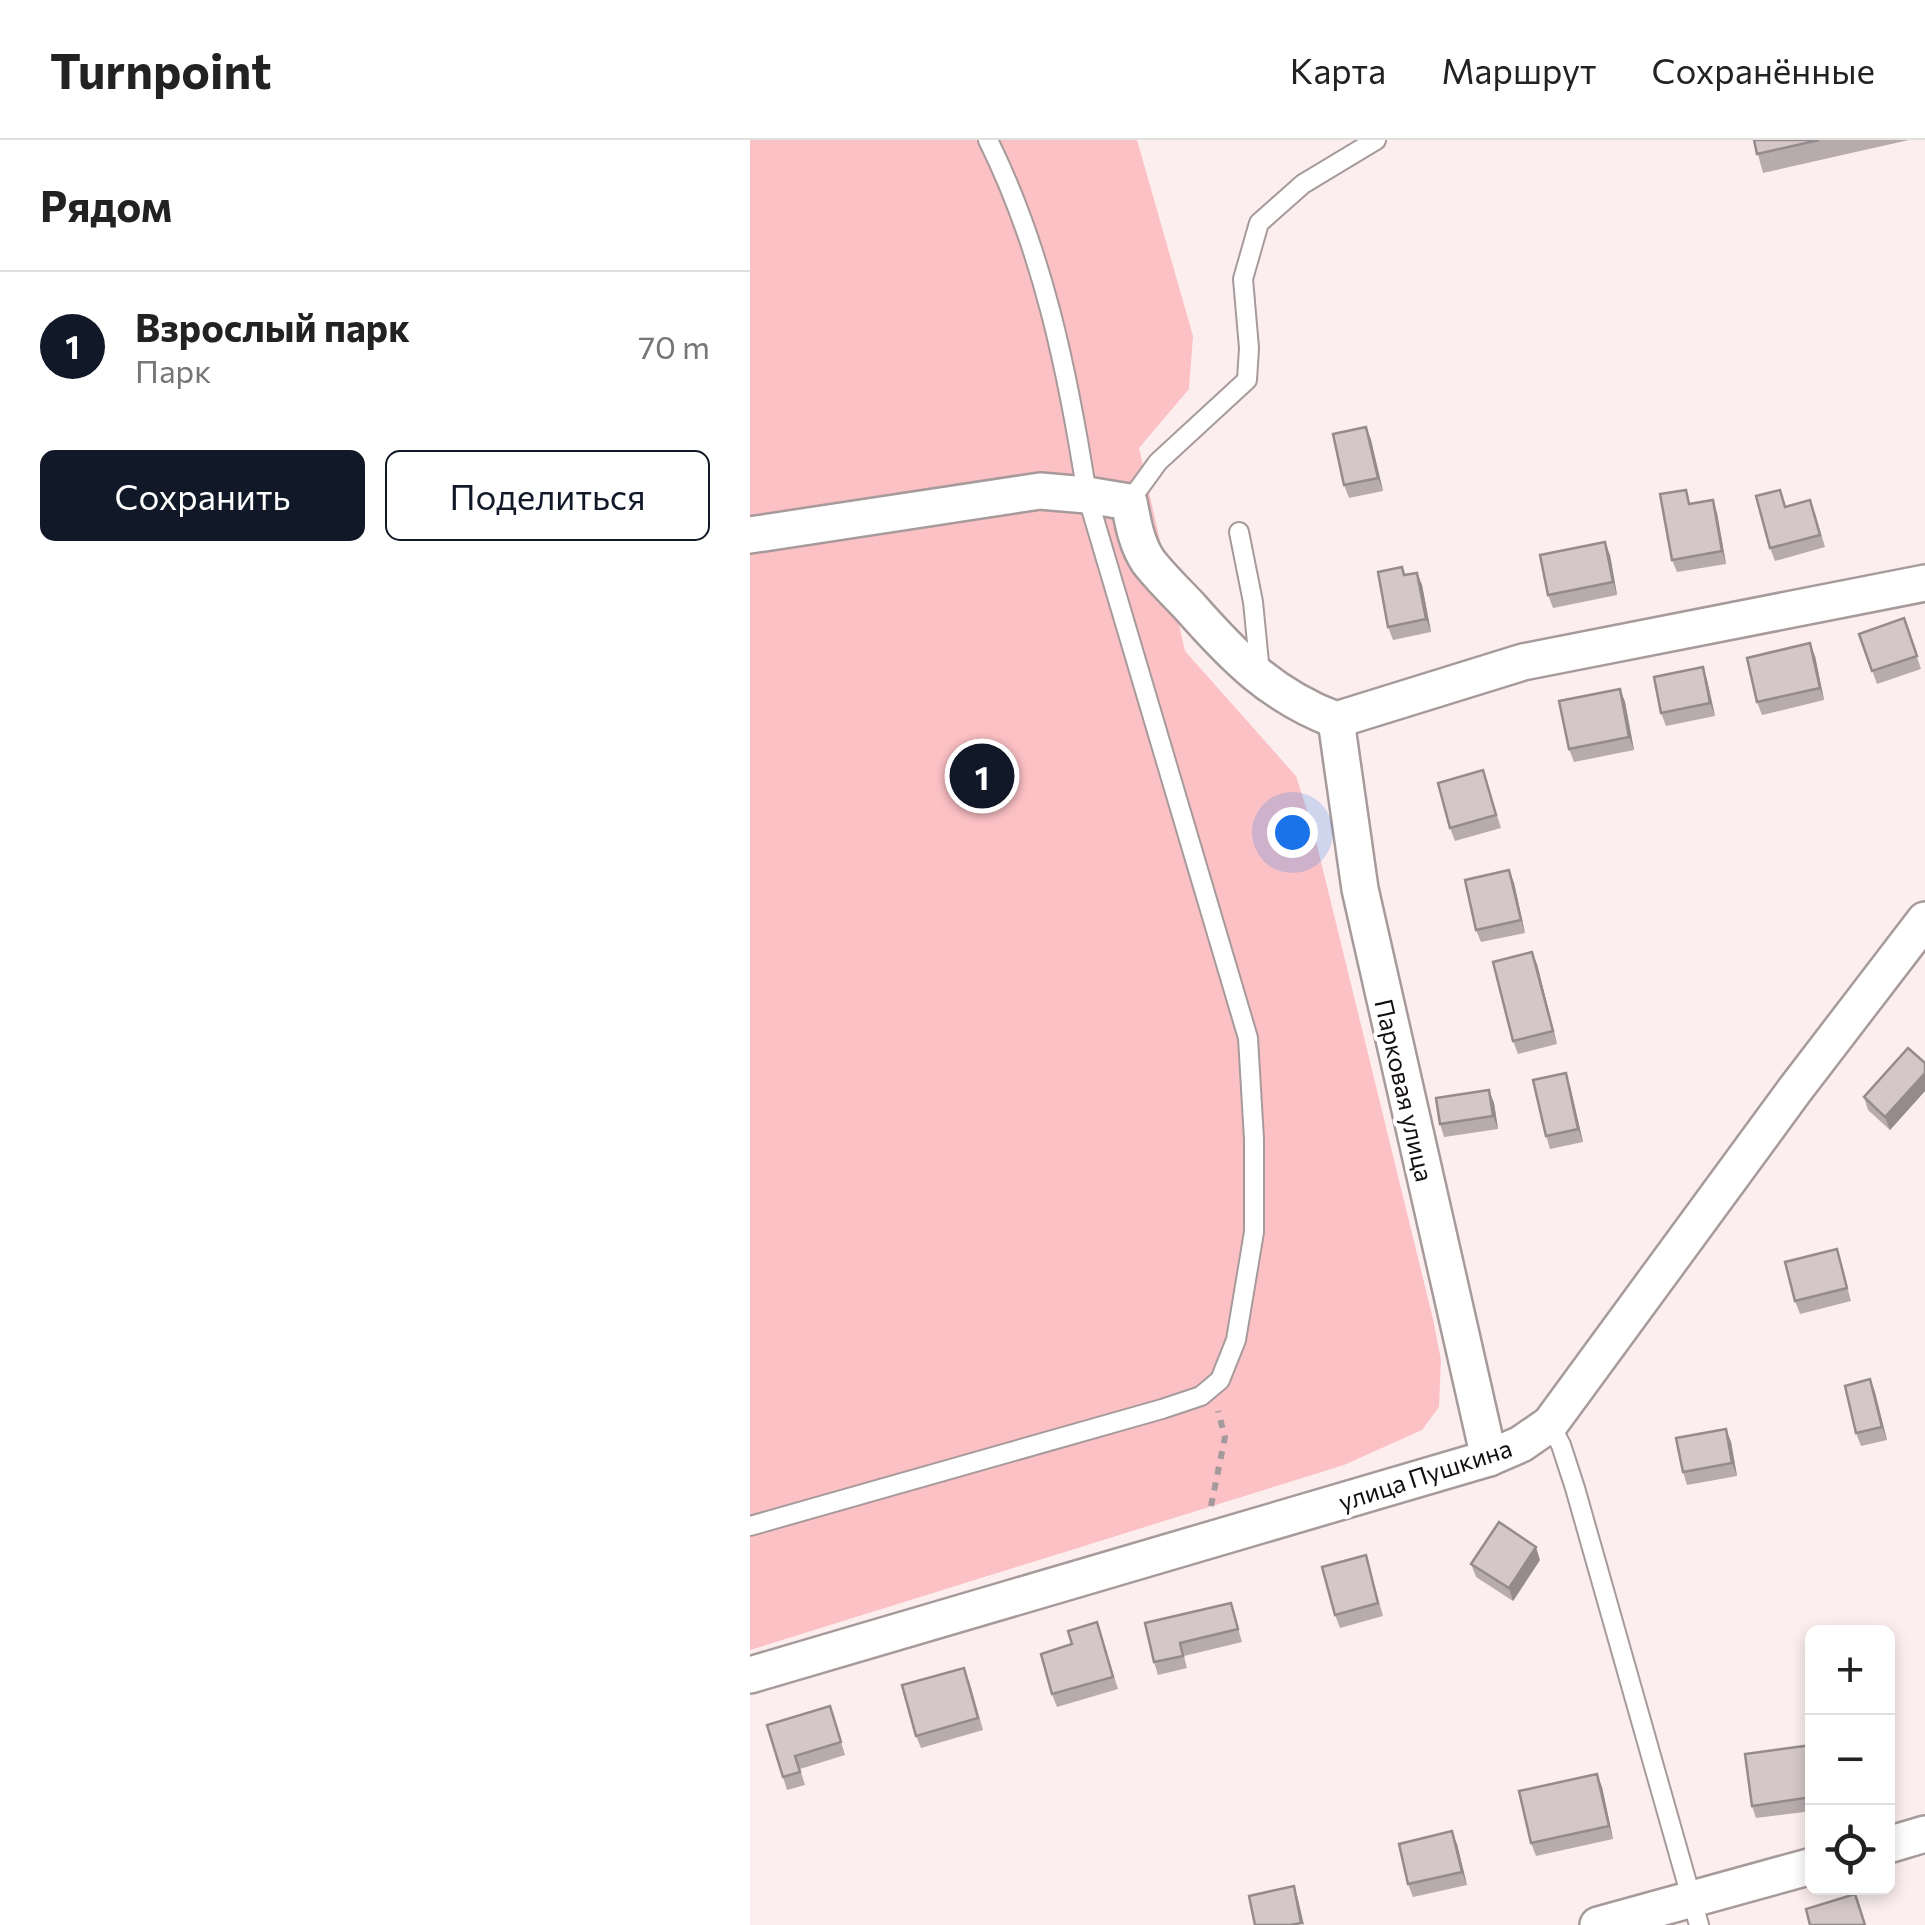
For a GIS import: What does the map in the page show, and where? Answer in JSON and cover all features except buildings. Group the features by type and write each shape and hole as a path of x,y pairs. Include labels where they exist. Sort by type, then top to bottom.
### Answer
{"street":[{"path":"750,536 1040,491 1129,502 1135,535 1147,560 1228,649 1293,702 1336,720 1524,662 1925,583"},
{"name":"Парковая улица","path":"1336,720 1360,889 1489,1458"},
{"name":"улица Пушкина","path":"750,1675 1489,1458 1521,1444 1550,1424 1794,1091 1925,920"},
{"path":"1895,1843 1925,1834"},
{"path":"1598,1925 1695,1913 1805,1869"}],"lane":[{"path":"750,1526 1202,1396 1220,1380 1236,1340 1254,1232 1248,1038 1087,495 1074,410 1044,284 1011,186 988,140"},
{"path":"1129,502 1158,462 1247,380 1249,348 1243,280 1259,223 1304,184 1376,140"},
{"path":"1239,532 1254,602 1261,678"},
{"path":"1550,1424 1575,1488 1695,1913"}],"path":[{"path":"1206,1542 1225,1437 1218,1412 1220,1380"}],"shaded area":[{"path":"750,140 1137,140 1193,336 1189,389 1139,448 1185,651 1296,776 1313,829 1441,1360 1439,1407 1422,1430 1344,1465 750,1650"}],"place":[{"name":"Взрослый парк","path":"982,776"}]}
